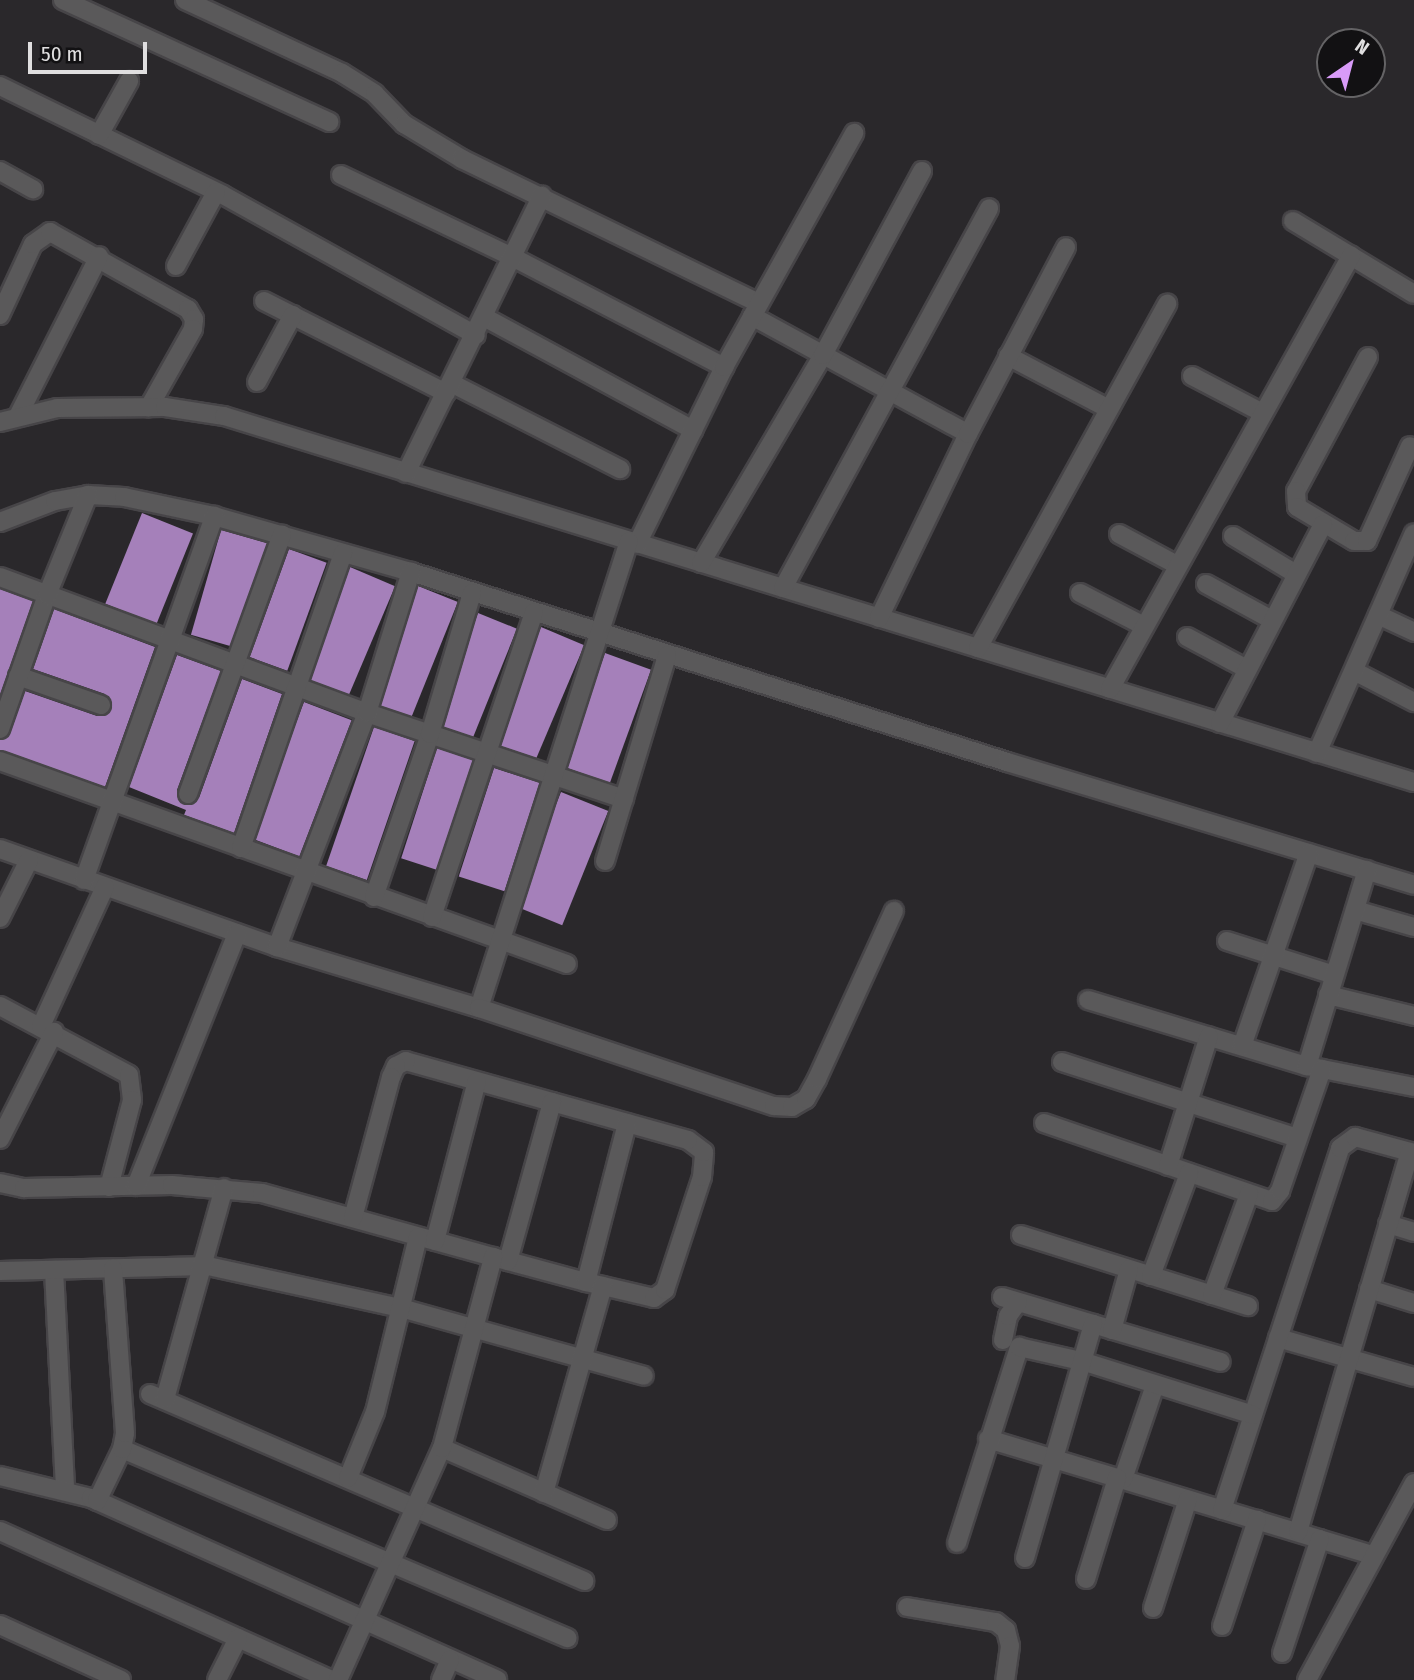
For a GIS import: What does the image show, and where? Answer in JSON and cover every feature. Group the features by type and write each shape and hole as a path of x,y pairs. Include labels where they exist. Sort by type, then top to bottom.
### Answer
{"street":[{"path":"63,0 329,122"},
{"path":"185,0 342,73 375,94 404,124 434,143 542,196 756,309 823,355 968,434"},
{"path":"99,135 129,81"},
{"path":"0,86 216,192 475,335"},
{"path":"479,1008 633,543 724,367 854,133"},
{"path":"0,171 33,189"},
{"path":"701,563 823,355 922,171"},
{"path":"341,175 514,258 724,367"},
{"path":"176,267 216,192"},
{"path":"406,472 514,258 542,196"},
{"path":"783,588 989,208"},
{"path":"1293,221 1414,294"},
{"path":"0,315 39,235 50,232 99,256 188,309 194,319 149,407"},
{"path":"879,618 968,434 1066,247"},
{"path":"19,414 99,256"},
{"path":"1110,689 1261,412 1350,256"},
{"path":"264,301 620,469"},
{"path":"978,648 1167,304"},
{"path":"257,382 293,315"},
{"path":"484,317 693,430"},
{"path":"1008,356 1109,409"},
{"path":"1368,357 1296,491 1297,507 1354,541 1367,541 1410,446"},
{"path":"1192,376 1261,412"},
{"path":"0,422 19,414 57,408 149,407 225,416 1414,782"},
{"path":"0,729 47,595 88,495"},
{"path":"0,522 55,500 88,495 124,497 214,516 411,572 667,655 1414,885"},
{"path":"84,880 214,516"},
{"path":"1220,723 1323,524"},
{"path":"1317,753 1378,615 1409,560 1414,533"},
{"path":"1119,534 1177,565"},
{"path":"188,794 282,535"},
{"path":"1233,536 1296,574"},
{"path":"241,848 343,552"},
{"path":"277,947 367,713 411,572"},
{"path":"0,577 367,713 624,799"},
{"path":"1206,584 1272,620"},
{"path":"374,897 430,734 472,593"},
{"path":"1080,593 1144,626"},
{"path":"432,916 534,613"},
{"path":"1378,615 1414,632"},
{"path":"1187,637 1247,669"},
{"path":"605,860 667,655"},
{"path":"1354,671 1414,702"},
{"path":"18,676 101,705"},
{"path":"0,761 567,964"},
{"path":"0,849 277,947 479,1008 774,1105 792,1107 806,1099 817,1079 894,911"},
{"path":"1242,1046 1309,853"},
{"path":"0,918 29,860"},
{"path":"1044,1123 1249,1194 1277,1198 1297,1138 1328,995 1367,870"},
{"path":"0,1139 105,887"},
{"path":"1355,910 1414,927"},
{"path":"136,1186 237,933"},
{"path":"1227,941 1334,975"},
{"path":"1328,995 1414,1016"},
{"path":"1088,1000 1314,1067 1413,1082"},
{"path":"0,1006 114,1063 132,1084 128,1123 109,1187"},
{"path":"1168,1166 1209,1036"},
{"path":"0,1183 24,1188 225,1188 353,1218 595,1284 654,1297 665,1290 705,1161 699,1145 688,1140 406,1061 396,1066 353,1218"},
{"path":"1062,1062 1297,1138"},
{"path":"348,1478 369,1433 401,1308 427,1239 477,1081"},
{"path":"338,1680 442,1448 474,1327 500,1259 552,1102"},
{"path":"544,1493 584,1359 595,1284 627,1123"},
{"path":"1222,1510 1340,1148 1356,1137 1412,1152 1388,1224 1298,1532"},
{"path":"1151,1276 1189,1173"},
{"path":"225,1188 202,1266 187,1334 157,1396 585,1581"},
{"path":"1212,1295 1249,1194"},
{"path":"1388,1224 1414,1232"},
{"path":"1021,1235 1248,1306"},
{"path":"0,1271 202,1266 401,1308 644,1376"},
{"path":"97,1501 122,1449 113,1268"},
{"path":"54,1269 65,1489"},
{"path":"1112,1330 1129,1269"},
{"path":"1369,1289 1414,1303"},
{"path":"1003,1340 1010,1300 1221,1362"},
{"path":"1025,1558 1085,1362 1093,1324"},
{"path":"1278,1338 1414,1377"},
{"path":"957,1543 1018,1347 1085,1362 1253,1415"},
{"path":"1086,1579 1155,1385"},
{"path":"988,1439 1373,1555"},
{"path":"442,1448 607,1520"},
{"path":"122,1449 392,1560 568,1638"},
{"path":"0,1476 65,1489 97,1501 363,1624 497,1680"},
{"path":"1307,1680 1414,1483"},
{"path":"1153,1608 1188,1499"},
{"path":"1222,1626 1257,1520"},
{"path":"0,1531 332,1680"},
{"path":"1282,1653 1321,1539"},
{"path":"907,1607 996,1622 1006,1630 1010,1646 1005,1680"},
{"path":"0,1625 121,1680"},
{"path":"217,1680 238,1638"},
{"path":"441,1680 450,1660"}],"building":[{"path":"142,513 193,534 156,624 105,604"},
{"path":"221,530 267,543 237,648 191,635"},
{"path":"289,549 327,563 287,671 250,657"},
{"path":"350,567 395,586 348,697 303,677"},
{"path":"418,586 458,602 411,719 371,703"},
{"path":"0,589 33,601 0,695"},
{"path":"54,609 155,647 105,787 0,750 0,740 10,733 25,691 97,716 111,709 105,694 33,669"},
{"path":"478,613 517,629 472,739 433,723"},
{"path":"541,627 584,645 535,761 492,743"},
{"path":"605,653 651,670 610,783 564,767"},
{"path":"177,655 221,671 177,790 184,804 199,798 242,679 282,694 234,833 184,815 186,810 129,787"},
{"path":"304,702 352,720 299,857 252,838"},
{"path":"374,727 415,741 367,880 326,866"},
{"path":"437,748 473,760 437,870 401,858"},
{"path":"494,768 540,783 504,891 459,876"},
{"path":"561,792 608,811 562,925 515,906"}]}
